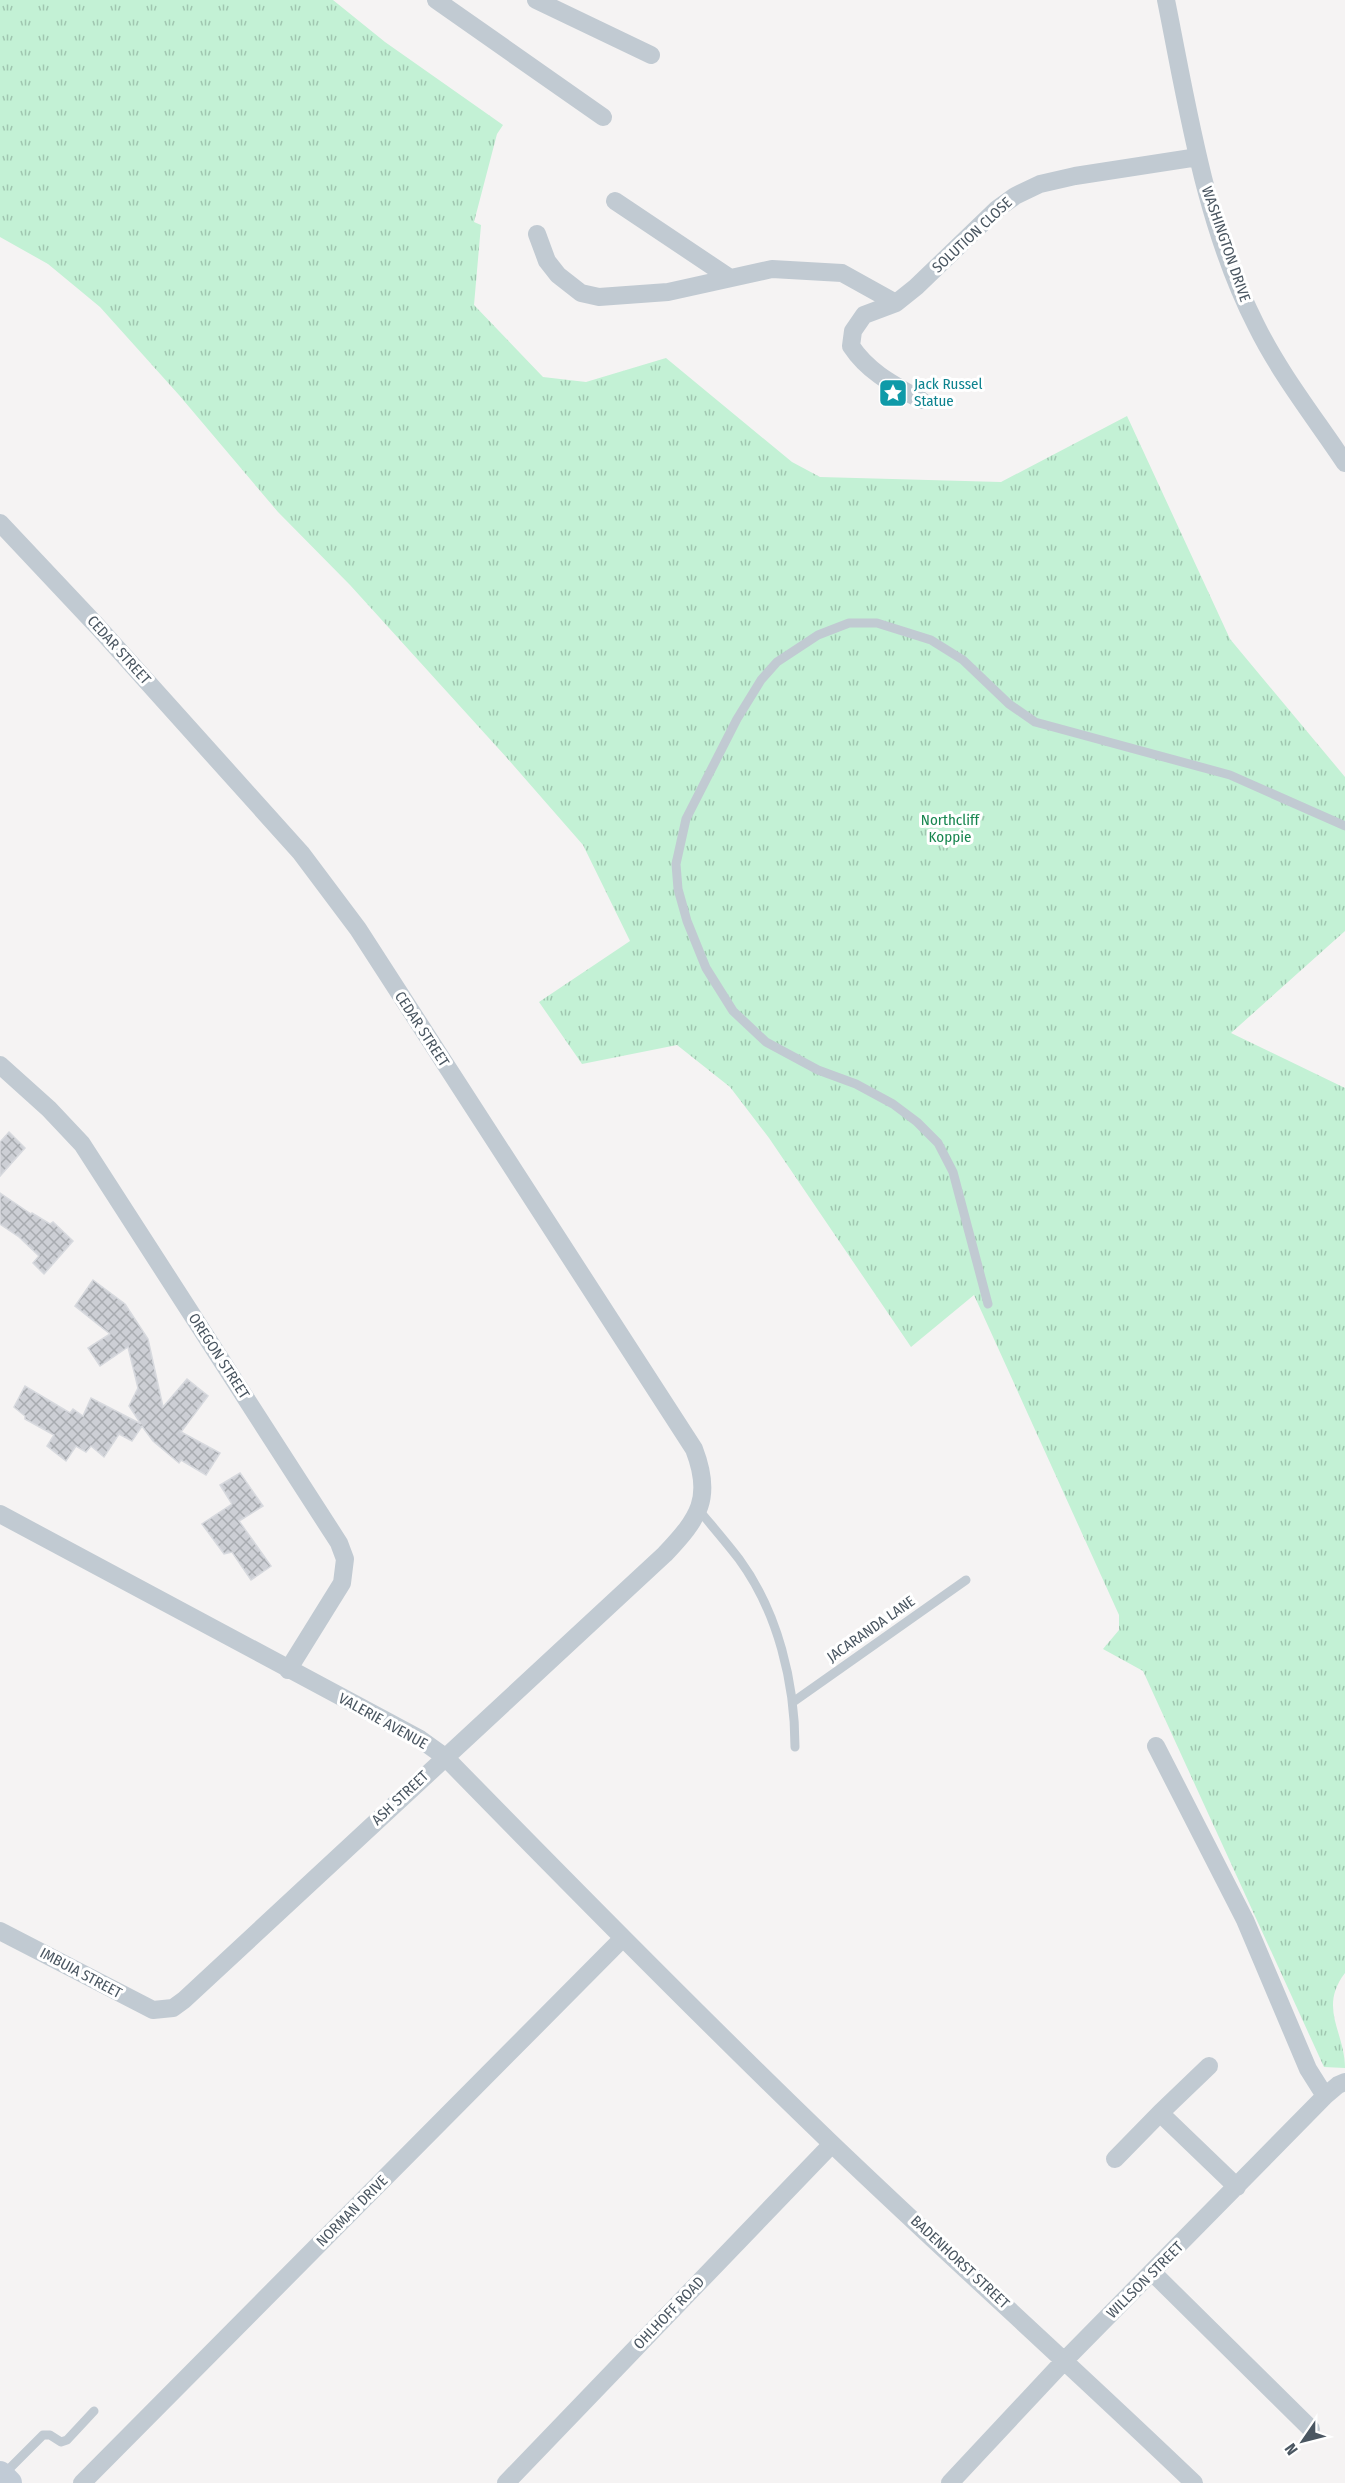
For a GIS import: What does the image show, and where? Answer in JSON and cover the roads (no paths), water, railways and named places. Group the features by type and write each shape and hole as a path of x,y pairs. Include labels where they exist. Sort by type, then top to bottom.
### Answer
{"street":[{"path":"436,0 603,117"},
{"path":"536,0 651,55"},
{"name":"WASHINGTON DRIVE","path":"1166,0 1198,158 1227,257 1271,354 1345,463"},
{"name":"SOLUTION CLOSE","path":"896,303 941,264 996,209 1015,196 1040,184 1075,176 1198,158"},
{"path":"615,201 730,278"},
{"path":"537,234 547,261 558,275 581,293 600,297 668,292 772,269 842,273 896,303"},
{"path":"896,303 864,315 853,331 851,346 861,362 921,400"},
{"name":"CEDAR STREET","path":"0,523 98,627 293,844 358,929 694,1449 702,1470 703,1496 698,1509 684,1534 635,1581"},
{"name":"OREGON STREET","path":"0,1065 49,1108 82,1144 339,1543 345,1567 342,1583 288,1670"},
{"name":"VALERIE AVENUE","path":"0,1514 420,1739 445,1757 622,1939 727,2041"},
{"name":"ASH STREET","path":"164,2011 184,2000 635,1581"},
{"path":"1156,1746 1245,1920 1308,2068 1325,2096"},
{"name":"IMBUIA STREET","path":"0,1931 153,2010 164,2011"},
{"name":"NORMAN DRIVE","path":"82,2483 622,1939"},
{"name":"BADENHORST STREET","path":"727,2041 832,2144 1194,2483"},
{"path":"1115,2159 1209,2066"},
{"name":"WILLSON STREET","path":"950,2483 1065,2360 1238,2187 1325,2096 1345,2082"},
{"path":"1160,2113 1238,2187"},
{"name":"OHLHOFF ROAD","path":"506,2483 832,2144"},
{"path":"1152,2272 1311,2429"}],"lane":[{"path":"988,1304 953,1172 938,1143 917,1122 893,1104 856,1084 818,1070 766,1042 733,1011 706,968 687,921 678,889 676,864 686,819 737,719 761,680 777,662 818,635 849,623 877,623 931,640 963,660 1009,704 1035,722 1230,775 1345,826"},
{"path":"698,1509 740,1560 760,1594 777,1637 793,1702 795,1748"},
{"name":"JACARANDA LANE","path":"793,1702 966,1580"},
{"path":"4,2477 43,2435 50,2435 61,2442 67,2440 94,2411"}],"place":[{"name":"Jack Russel Statue","path":"893,393"}],"park label":[{"name":"Northcliff Koppie","path":"950,828"}]}
